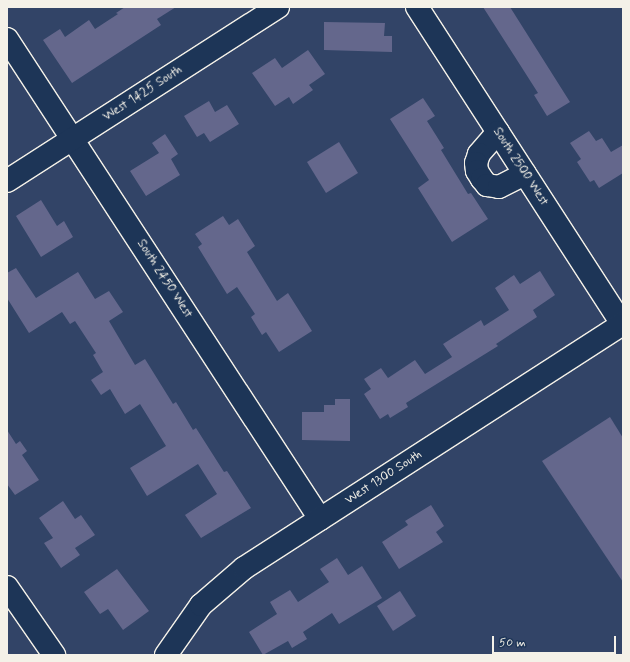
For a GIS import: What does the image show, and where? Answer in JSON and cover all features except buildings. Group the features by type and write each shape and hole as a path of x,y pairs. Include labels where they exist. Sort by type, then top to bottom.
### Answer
{"street":[{"name":"West 1425 South","path":"7,182 278,7"},
{"name":"South 2500 West","path":"417,7 622,325"},
{"name":"South 2450 West","path":"7,39 320,519"},
{"path":"498,132 478,154 476,163 477,171 482,179 487,185 499,187 525,174"},
{"name":"West 1300 South","path":"166,655 201,605 244,568 622,325"},
{"path":"7,587 54,655"}]}
